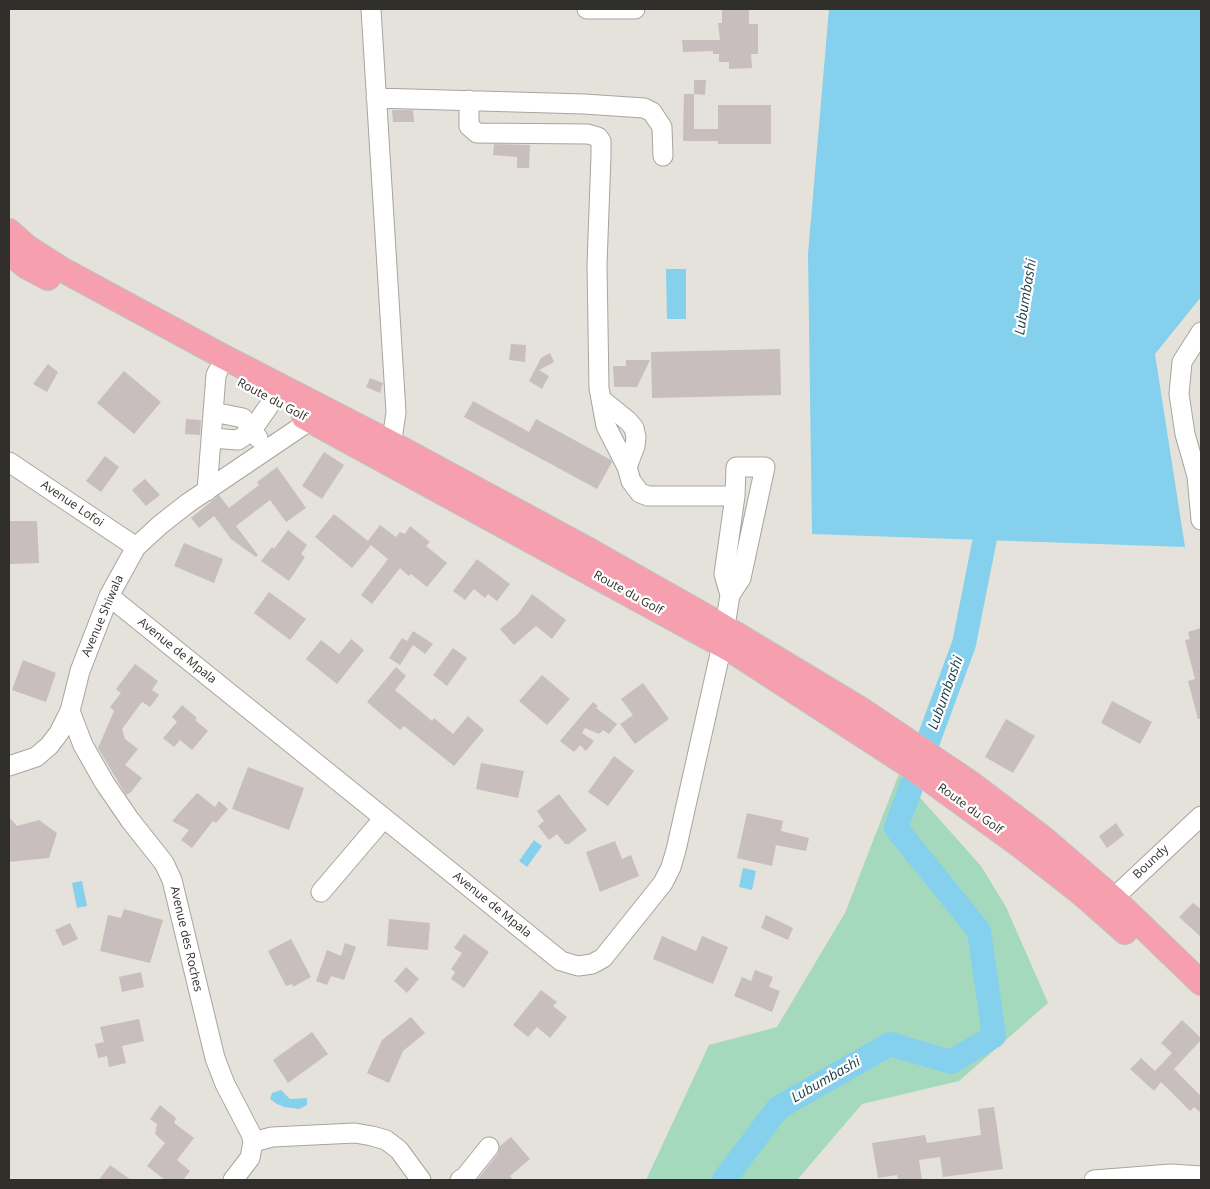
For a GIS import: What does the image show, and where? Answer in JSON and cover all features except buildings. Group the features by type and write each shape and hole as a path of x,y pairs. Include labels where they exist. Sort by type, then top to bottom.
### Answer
{"main road":[{"path":"9,231 27,247 64,270 312,412"},
{"name":"Route du Golf","path":"9,254 36,272 273,400 312,412 385,450 723,636 912,755 1015,842 1107,904 1201,1002"},
{"path":"1107,904 1201,983"}],"street":[{"path":"371,9 396,412 393,434 385,450"},
{"path":"588,9 635,9"},
{"path":"376,98 584,104 644,108 652,112 662,127 663,156"},
{"path":"468,100 469,126 477,133 584,134 598,137 601,141 597,265 599,388 602,400 634,428 635,446 627,467 631,481 640,493 648,496 735,496"},
{"path":"584,104 584,134"},
{"path":"1201,332 1182,362 1179,394 1184,434 1196,476 1201,520"},
{"path":"207,490 216,375 218,370"},
{"path":"211,438 238,440 252,430 273,400"},
{"path":"213,412 243,418 266,451"},
{"name":"Avenue Shiwala","path":"9,766 36,757 49,746 59,733 70,711 80,671 109,596 136,547 160,525 207,490 302,426 312,412"},
{"name":"Avenue Lofoi","path":"9,462 136,547"},
{"path":"736,467 765,467 741,578 730,595 724,574 735,496 736,467"},
{"name":"Avenue de Mpala","path":"109,596 562,961 578,966 592,964 603,958 663,883 671,867 723,636 730,595"},
{"name":"Avenue des Roches","path":"70,711 83,745 104,782 130,820 164,862 172,880 215,1058 225,1084 251,1134 253,1142"},
{"name":"Boundy","path":"1107,904 1201,816"},
{"path":"322,892 384,818"},
{"path":"233,1180 250,1158 253,1142 272,1137 355,1133 386,1140 399,1150 421,1180"},
{"path":"460,1180 465,1177 489,1147"},
{"path":"1094,1180 1171,1174 1201,1176"}],"green space":[{"path":"899,774 981,866 1006,907 1048,1003 959,1081 862,1104 797,1180 646,1180 709,1045 777,1027 845,913"}],"water":[{"path":"829,9 1201,9 1201,297 1155,354 1185,547 812,534 808,254"},
{"path":"666,269 686,269 686,319 667,319"},
{"path":"534,840 542,846 527,867 519,861"},
{"path":"743,868 756,871 752,890 739,887"},
{"path":"82,881 87,906 77,908 72,883"},
{"path":"281,1090 290,1099 307,1098 307,1105 299,1109 284,1107 270,1099 272,1093"}],"waterway":[{"name":"Lubumbashi","path":"724,1180 778,1108 890,1044 951,1062 994,1036 979,931 896,828 964,644 991,508"}]}
